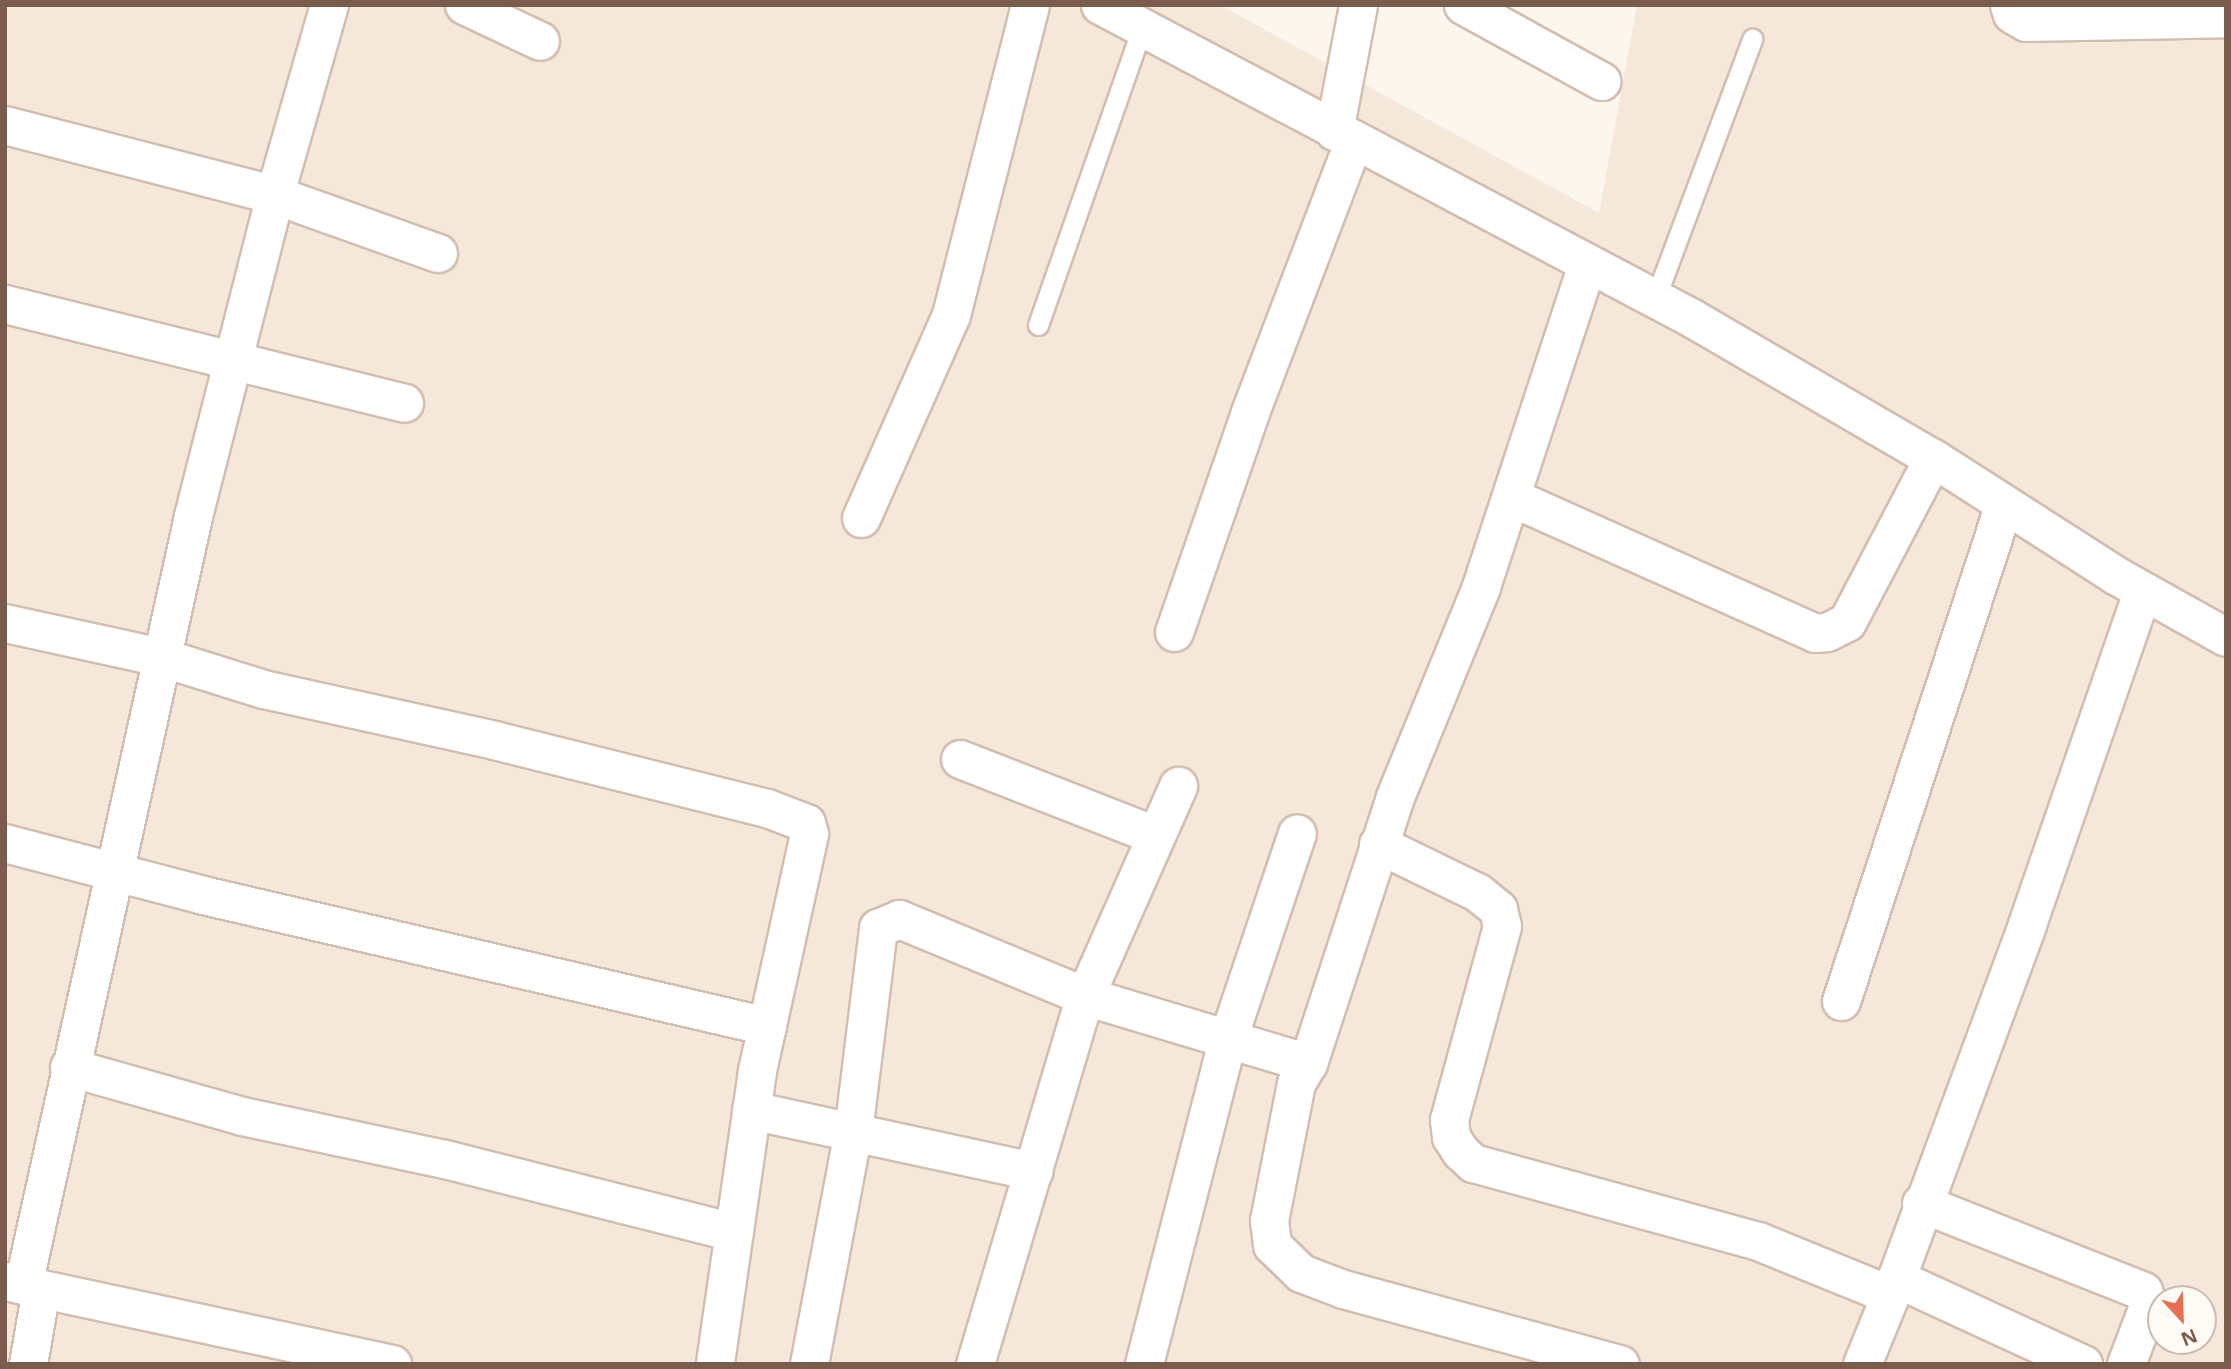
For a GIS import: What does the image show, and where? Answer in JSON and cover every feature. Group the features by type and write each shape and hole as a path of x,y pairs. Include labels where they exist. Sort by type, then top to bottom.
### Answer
{"street":[{"path":"28,1364 23,1285 112,871 161,657 275,195 329,5"},
{"path":"464,5 540,41"},
{"path":"861,517 951,315 1030,5"},
{"path":"1100,5 1655,299 1933,458 2142,591 2226,637"},
{"path":"1174,632 1344,136 1358,5"},
{"path":"1463,5 1601,81"},
{"path":"2009,5 2012,14 2026,22 2226,18"},
{"path":"2225,5 2226,12"},
{"path":"5,125 275,195 438,253"},
{"path":"1587,264 1481,587 1378,844 1308,1063 1296,1083 1269,1220 1272,1245 1281,1258 1301,1273 1343,1289 1620,1364"},
{"path":"5,304 404,403"},
{"path":"1511,497 1815,632 1827,632 1847,622 1933,458"},
{"path":"1841,1001 2004,504"},
{"path":"1862,1364 1893,1288 1922,1203 2027,924 2142,591"},
{"path":"5,623 161,657 262,689 494,740 799,818 809,834 751,1110 715,1364"},
{"path":"960,759 1155,835"},
{"path":"975,1364 1085,996 1178,786"},
{"path":"1144,1364 1227,1041 1297,833"},
{"path":"5,843 112,871 767,1026"},
{"path":"1378,844 1477,892 1498,909 1502,926 1449,1120 1451,1137 1460,1152 1473,1163 1758,1241 1828,1268 1893,1288 2083,1364"},
{"path":"809,1364 853,1132 878,928 899,919 1085,996 1227,1041 1308,1063"},
{"path":"69,1067 242,1116 445,1159 734,1232"},
{"path":"751,1110 1033,1171"},
{"path":"1922,1203 2143,1291 2148,1306 2126,1364"},
{"path":"23,1285 392,1364"}],"lane":[{"path":"1038,325 1142,28"},
{"path":"1655,299 1752,39"}],"shaded area":[{"path":"5,5 1220,5 1599,213 1637,5 2226,5 2226,1364 5,1364"}]}
